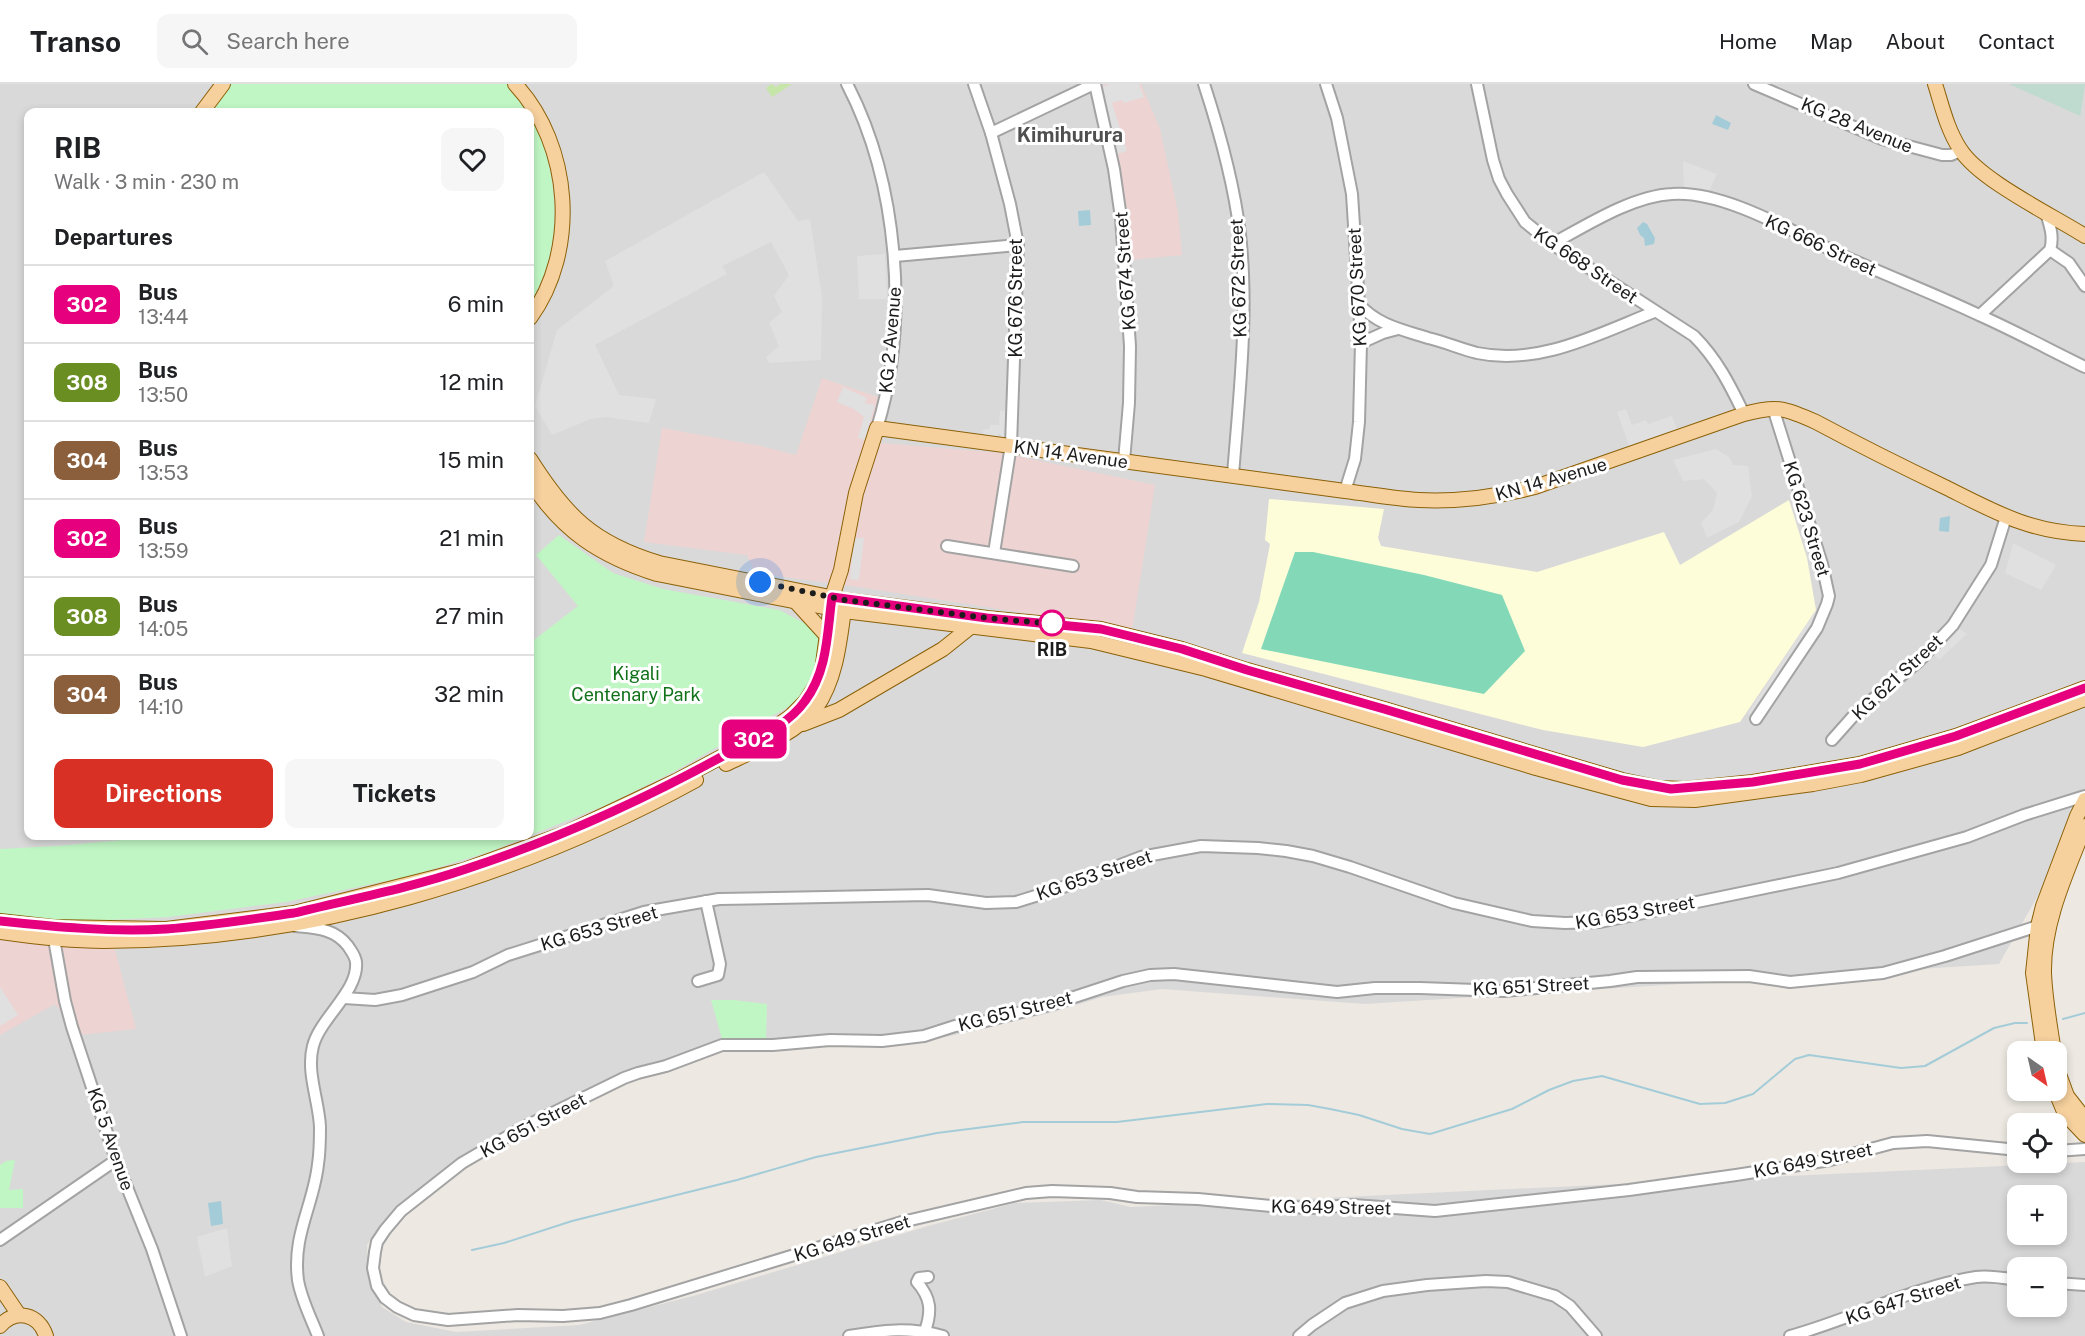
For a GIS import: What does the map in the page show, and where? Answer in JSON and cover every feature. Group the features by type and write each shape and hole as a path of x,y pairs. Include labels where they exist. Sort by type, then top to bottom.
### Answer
{"main road":[{"path":"205,108 224,84"},
{"path":"515,84 524,93 533,108"},
{"path":"1935,84 1948,128 1960,151 1982,171 2085,236"},
{"path":"534,110 543,125 557,161 563,199 561,237 552,274 534,310"},
{"name":"KN 14 Avenue","path":"877,428 1417,500 1466,500 1507,494 1578,473 1744,414 1773,408 1784,409 1816,422 2006,517 2043,530 2085,534"},
{"name":"KG 2 Avenue","path":"838,604 841,570 856,493 877,428"},
{"path":"534,465 554,496 572,517 613,545 659,563 796,602 1101,629 1182,649 1622,780 1671,789 1753,782 1860,764 1956,736 2085,688"},
{"path":"534,487 549,510 578,537 605,554 657,574 724,580 838,604 973,626 1091,641 1206,669 1536,768 1651,799 1695,800 1861,775 1958,748 2085,699"},
{"path":"796,602 827,636"},
{"path":"0,921 63,928 166,928 294,913 464,870 566,833 676,781 768,732 791,716 805,702 816,685 822,670 827,636 838,604"},
{"path":"793,728 815,709 830,682 834,668 838,604"},
{"path":"0,932 54,939 156,940 292,925 329,918 458,883 580,837 670,794 793,728 839,710 943,649 973,626"},
{"path":"2042,1041 2033,974 2038,926 2047,896 2085,798"},
{"path":"2053,1041 2044,972 2047,940 2051,921 2085,826"},
{"path":"2067,1096 2085,1119"},
{"path":"2060,1101 2065,1114 2085,1135"},
{"path":"0,1287 19,1315"},
{"path":"0,1325 19,1315 27,1315 39,1323 46,1336"}],"street":[{"name":"KG 2 Avenue","path":"847,84 877,162 888,208 895,256 890,370 884,405 877,428"},
{"name":"KG 676 Street","path":"974,84 991,133 1010,204 1018,245 1011,446 994,553"},
{"path":"991,133 1095,84"},
{"name":"KG 674 Street","path":"1095,84 1119,196 1130,346 1125,461"},
{"name":"KG 672 Street","path":"1204,84 1222,143 1240,234 1243,293 1233,475"},
{"name":"KG 670 Street","path":"1326,84 1336,118 1352,194 1361,343 1357,447 1345,491"},
{"name":"KG 668 Street","path":"1477,84 1492,160 1507,195 1525,222 1552,244 1654,312 1682,327 1704,345 1725,374 1744,414"},
{"name":"KG 28 Avenue","path":"1754,84 1882,139 1942,155 1951,155 1960,151"},
{"name":"KG 666 Street","path":"1552,244 1603,217 1640,201 1658,195 1689,193 1724,202 1788,228 1845,257 1980,315 2085,367"},
{"path":"1980,315 2050,250 2051,228 2046,213"},
{"path":"895,256 1018,245"},
{"path":"2050,250 2068,263 2085,286"},
{"path":"1359,304 1376,320 1398,329 1477,353 1515,356 1556,349 1654,312"},
{"path":"1361,343 1398,329"},
{"name":"KG 623 Street","path":"1756,719 1817,628 1829,596 1822,564 1773,408"},
{"name":"KG 621 Street","path":"1832,740 1856,713 1919,661 1953,625 1990,565 2006,517"},
{"path":"947,546 1073,566"},
{"name":"KG 653 Street","path":"344,998 375,1000 402,995 473,972 507,955 644,912 706,901 928,896 1002,904 1058,889 1141,856 1201,846 1286,850 1350,867 1454,903 1532,921 1600,922 1838,873 1967,837 2024,815 2085,798"},
{"path":"698,981 718,975 720,964 706,901"},
{"path":"292,925 328,930 344,940 354,955 356,964 344,998 323,1022 312,1047 311,1068 320,1126 318,1165 298,1247 298,1274 301,1290 318,1336"},
{"name":"KG 651 Street","path":"655,1298 590,1314 438,1319 414,1315 385,1298 377,1286 373,1268 375,1252 377,1242 401,1211 462,1163 522,1128 624,1078 666,1066 722,1045 773,1045 830,1040 882,1041 924,1036 955,1026 982,1022 1053,1004 1150,975 1174,974 1336,992 1375,988 1504,991 1610,981 1637,976 1749,976 1790,982 1842,978 1883,973 1916,965 2038,926"},
{"name":"KG 5 Avenue","path":"54,939 65,1001 116,1160 152,1249 181,1336"},
{"name":"KG 649 Street","path":"655,1298 902,1222 1026,1193 1052,1191 1110,1193 1310,1208 1354,1205 1435,1211 1725,1177 1830,1160 1893,1143 1927,1141 2007,1149"},
{"path":"2067,1150 2085,1149"},
{"path":"0,1240 116,1160"},
{"path":"925,1331 930,1316 929,1303 924,1290 917,1282 919,1278 927,1276"},
{"name":"KG 647 Street","path":"1790,1336 1908,1295 1960,1281 1977,1277 2007,1279"},
{"path":"1299,1336 1345,1303 1383,1291 1486,1281 1508,1282 1555,1296 1570,1306 1596,1336"},
{"path":"2067,1284 2085,1285"},
{"path":"849,1336 886,1329 925,1331 943,1336"}],"shaded area":[{"path":"0,84 2085,84 2085,813 1999,964 1365,1004 1162,989 1102,997 1050,1013 915,1044 708,1049 541,1116 393,1212 367,1245 368,1274 382,1307 406,1322 456,1332 579,1325 693,1296 928,1226 1015,1203 1101,1200 1131,1207 2007,1166 2007,1173 2067,1173 2067,1163 2085,1162 2085,1336 0,1336"},
{"path":"1107,84 1141,84 1160,129 1178,212 1182,255 1129,260 1120,166 1100,87"},
{"path":"1110,84 1139,84 1144,97 1124,103 1122,100 1112,103 1127,151 1117,154 1103,87"},
{"path":"2009,84 2085,84 2080,117 2080,116"},
{"path":"1683,161 1717,174 1708,194 1684,191"},
{"path":"764,172 798,221 810,219 822,297 821,360 769,363 766,357 779,346 769,323 782,312 774,296 789,275 771,242 722,266 727,274 595,345 619,395 656,399 649,423 606,417 591,419 552,435 535,406 557,330 614,286 605,261"},
{"path":"885,254 887,299 859,299 857,256"},
{"path":"822,378 880,398 869,442 1002,453 1155,485 1132,630 755,573 747,555 644,542 662,428 761,446 796,455"},
{"path":"843,387 867,398 865,403 875,405 865,440 858,438 864,417 854,409 837,402"},
{"path":"1626,409 1632,425 1646,420 1648,424 1672,416 1679,434 1631,451 1617,412"},
{"path":"1000,411 1005,411 1006,429 1003,439 999,433 995,438 986,438 982,430 990,429 990,425 999,425"},
{"path":"1716,449 1730,458 1733,465 1748,466 1752,496 1739,522 1707,538 1701,523 1713,510 1717,493 1704,479 1683,481 1673,460"},
{"path":"1269,499 1384,509 1378,538 1381,546 1537,572 1664,532 1680,565 1789,500 1807,558 1816,610 1740,722 1643,747 1543,730 1242,653 1259,602 1270,544 1265,540"},
{"path":"854,538 864,538 859,580 850,579"},
{"path":"2013,543 2056,565 2041,590 2005,573"},
{"path":"1816,610 1821,614 1752,716 1748,713"},
{"path":"1960,629 1967,634 1939,660 1934,655"},
{"path":"0,938 114,946 136,1029 79,1035 55,1004 0,1035"},
{"path":"0,987 18,1015 0,1026"},
{"path":"227,1228 232,1266 205,1277 197,1237"}],"green space":[{"path":"231,84 509,84 525,108 210,108"},
{"path":"771,84 776,87 780,84 792,84 772,97 766,88"},
{"path":"534,124 548,160 554,209 549,258 534,295"},
{"name":"Kigali Centenary Park","path":"559,535 613,573 663,589 779,610 808,625 822,639 813,679 793,704 673,772 606,805 534,834 534,640 578,606 536,555"},
{"path":"1295,552 1313,552 1424,575 1502,595 1525,651 1484,694 1261,649"},
{"path":"124,840 519,840 489,852 410,876 286,902 169,917 67,922 0,915 0,849"},
{"path":"711,1000 767,1004 766,1041 724,1046"},
{"path":"15,1160 9,1190 23,1189 23,1208 0,1208 0,1165 6,1161"}],"water":[{"path":"1716,115 1731,123 1728,130 1712,124"},
{"path":"1090,210 1091,225 1079,226 1078,211"},
{"path":"1643,222 1647,224 1655,238 1654,244 1645,246 1644,238 1637,228"},
{"path":"1950,516 1949,532 1939,531 1940,518"},
{"path":"221,1201 223,1224 211,1226 208,1203"}],"waterway":[{"path":"2063,1019 2085,1013"},
{"path":"472,1250 504,1243 572,1221 737,1180 816,1157 937,1133 1023,1122 1117,1122 1267,1104 1308,1105 1330,1109 1359,1115 1402,1129 1430,1134 1512,1109 1549,1090 1573,1081 1602,1076 1700,1104 1725,1103 1753,1094 1795,1059 1809,1055 1901,1068 1925,1066 1994,1028 2027,1023"}],"bus line":[{"name":"302","path":"0,921 53,927 148,929 269,917 294,913 464,870 566,833 707,764 768,732 791,716 805,702 822,670 832,597 987,618 1101,629 1182,649 1622,780 1671,789 1704,788 1753,782 1860,764 1956,736 2085,688"}],"place":[{"name":"RIB","path":"1052,623"}],"district":[{"name":"Kimihurura","path":"1070,135"}],"route":[{"path":"760,582 845,600 987,618 1052,623"}]}
